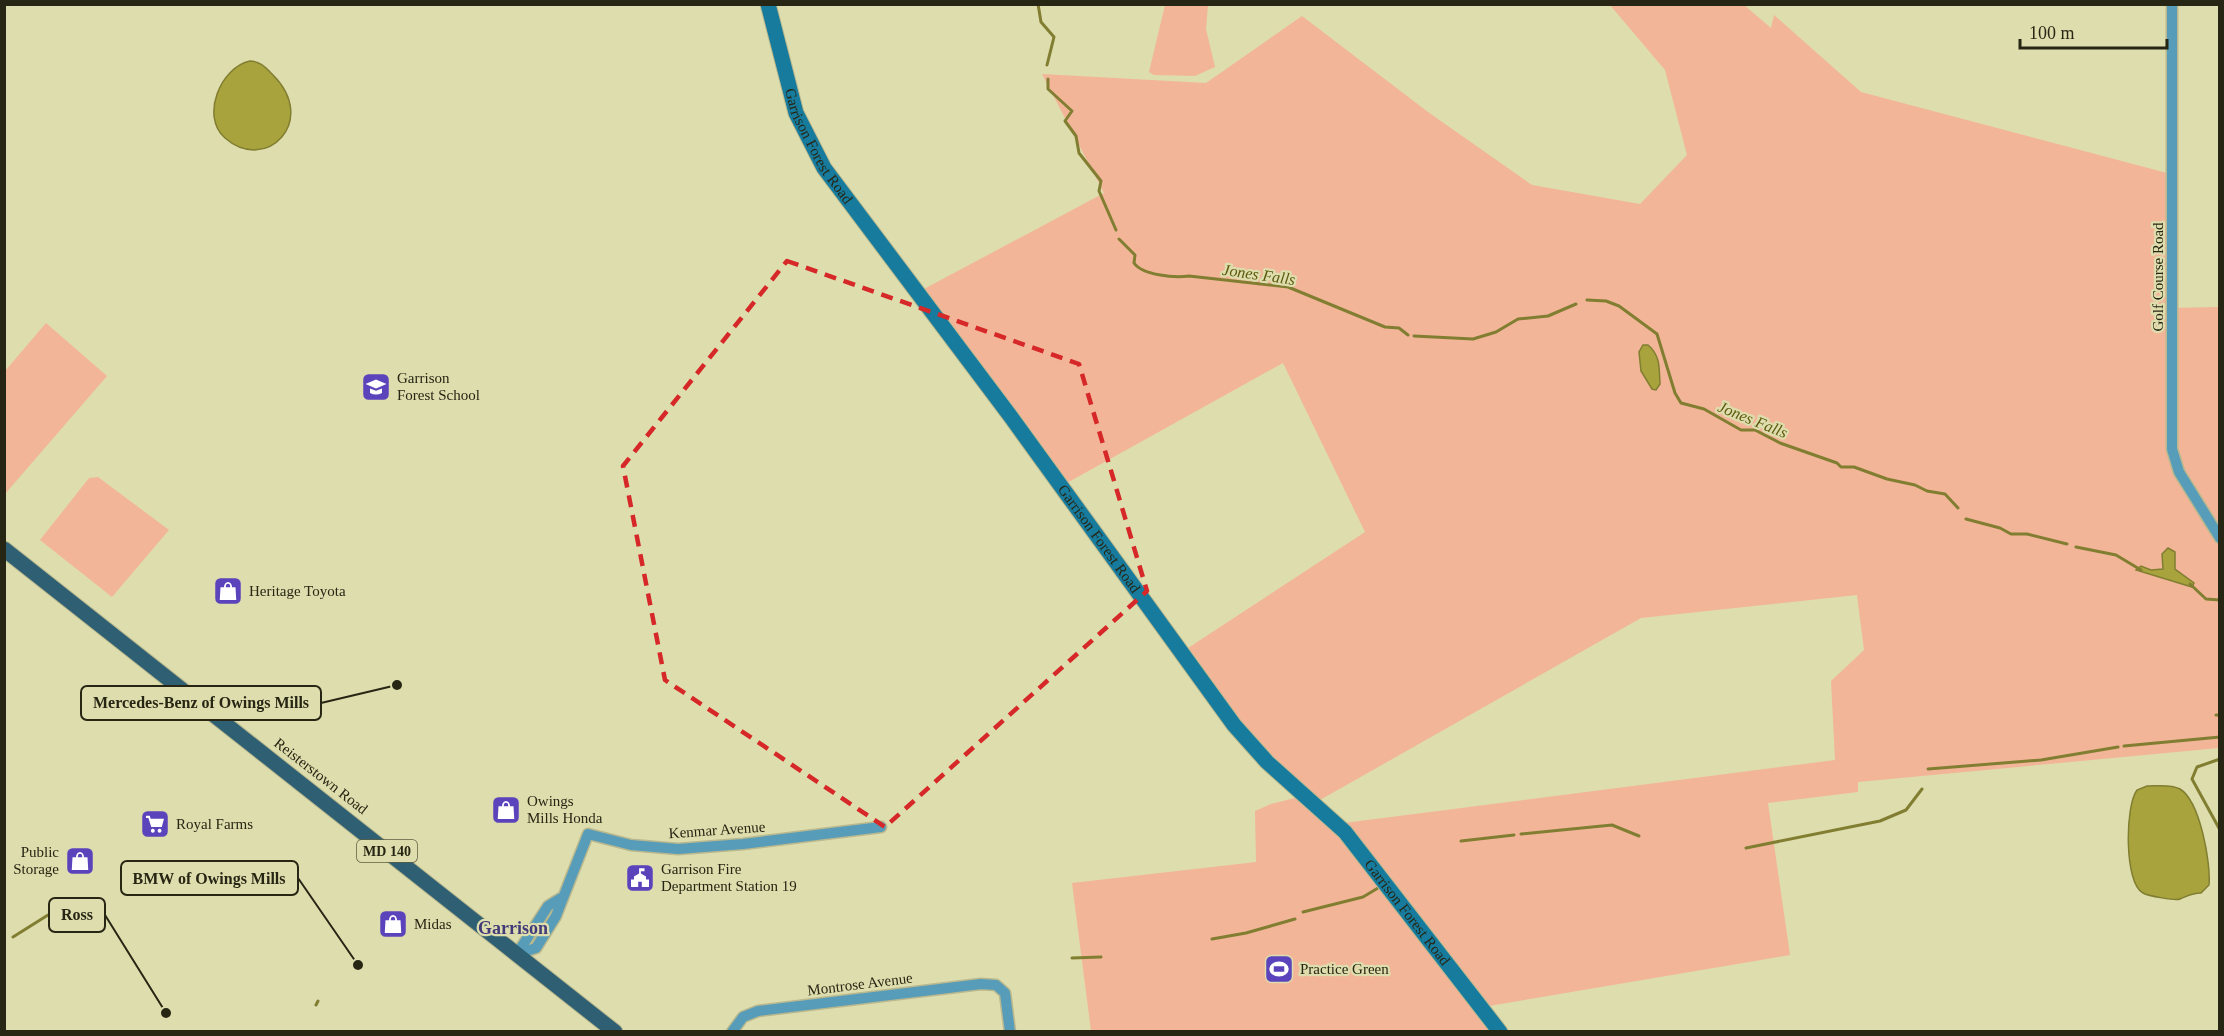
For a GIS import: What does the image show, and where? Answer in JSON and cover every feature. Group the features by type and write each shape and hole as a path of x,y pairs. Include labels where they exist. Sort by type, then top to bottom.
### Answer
{"main road":[{"name":"Garrison Forest Road","path":"768,4 796,113 824,168 1011,417 1234,725 1267,762 1346,832 1500,1032"},
{"name":"Reisterstown Road","path":"4,549 615,1032"}],"street":[{"name":"Golf Course Road","path":"2172,4 2172,449 2179,472 2220,538"},
{"name":"Kenmar Avenue","path":"518,954 536,948 556,916 561,898 588,834 631,845 678,849 743,844 881,827"},
{"name":"Montrose Avenue","path":"732,1032 744,1017 758,1011 981,984 999,986 1006,999 1010,1032"}],"highlighted area":[{"path":"787,261 1079,364 1147,591 885,827 665,680 623,466"}],"shaded area":[{"path":"1165,5 1208,5 1206,29 1215,67 1195,76 1154,75 1149,72"},
{"path":"1610,5 1744,5 1771,28 1774,15 1861,92 2167,173 2168,308 2219,307 2219,748 1858,782 1858,792 1768,803 1790,955 1477,1008 1494,1031 1091,1031 1072,883 1256,862 1255,811 1271,804 1311,794 1255,744 1185,650 1365,532 1283,363 1065,484 922,290 1104,193 1042,74 1206,83 1302,16 1428,112 1532,185 1640,204 1687,155 1665,70","holes":["1857,595 1864,650 1831,681 1835,760 1344,823 1320,800 1641,618"]},
{"path":"250,61 265,67 273,75 286,92 291,109 289,125 282,137 270,146 256,150 241,148 225,138 214,118 217,94 223,82 230,72"},
{"path":"46,323 107,376 5,494 5,371"},
{"path":"1643,345 1648,345 1657,358 1660,384 1656,390 1652,389 1641,371 1639,352"},
{"path":"98,477 169,530 112,597 40,540 89,478"},
{"path":"2168,548 2175,552 2175,569 2194,583 2192,587 2136,570 2141,566 2151,570 2163,569 2162,554"},
{"path":"2147,786 2176,787 2187,796 2193,806 2203,833 2208,862 2209,885 2201,893 2180,899 2162,898 2143,893 2137,886 2132,875 2128,844 2130,811 2137,790"}],"waterway":[{"name":"Jones Falls","path":"1038,4 1041,22 1054,37 1047,65"},
{"name":"Jones Falls","path":"1048,79 1048,89 1072,111 1065,121 1076,136 1079,153 1101,181 1099,191 1116,230"},
{"name":"Jones Falls","path":"1119,239 1135,255 1134,263 1151,273 1288,287 1385,327 1399,328 1408,335"},
{"name":"Jones Falls","path":"1587,300 1606,301 1619,306 1657,334 1675,393 1681,403 1704,409 1741,430 1755,430 1780,443 1837,463 1841,467 1854,467 1887,479 1915,485 1927,491 1945,494 1958,508"},
{"name":"Jones Falls","path":"1414,336 1473,339 1496,332 1518,319 1548,316 1576,304"},
{"name":"Jones Falls","path":"1966,519 2000,528 2011,534 2027,534 2067,544"},
{"name":"Jones Falls","path":"2076,547 2116,555 2141,570"},
{"name":"Jones Falls","path":"2190,584 2206,599 2220,600"},
{"path":"2124,746 2220,737"},
{"path":"1928,769 2041,760 2118,747"},
{"path":"2220,759 2197,767 2192,779 2220,830"},
{"path":"1746,848 1880,821 1906,810 1922,789"},
{"path":"1521,834 1612,825 1639,836"},
{"path":"1461,841 1514,835"},
{"path":"1303,912 1363,897 1378,888"},
{"path":"13,937 48,915"},
{"path":"1212,939 1246,933 1295,919"},
{"path":"1072,958 1101,957"},
{"path":"316,1005 318,1001"}],"place":[{"name":"Garrison Forest School","path":"376,387"},
{"name":"Heritage Toyota","path":"228,591"},
{"name":"Mercedes-Benz of Owings Mills","path":"397,685"},
{"name":"Owings Mills Honda","path":"506,810"},
{"name":"Royal Farms","path":"155,824"},
{"name":"Public Storage","path":"80,861"},
{"name":"Garrison Fire Department Station 19","path":"640,878"},
{"name":"Midas","path":"393,924"},
{"name":"BMW of Owings Mills","path":"358,965"},
{"name":"Practice Green","path":"1279,969"},
{"name":"Ross","path":"166,1013"}],"district":[{"name":"Garrison","path":"513,928"}]}
